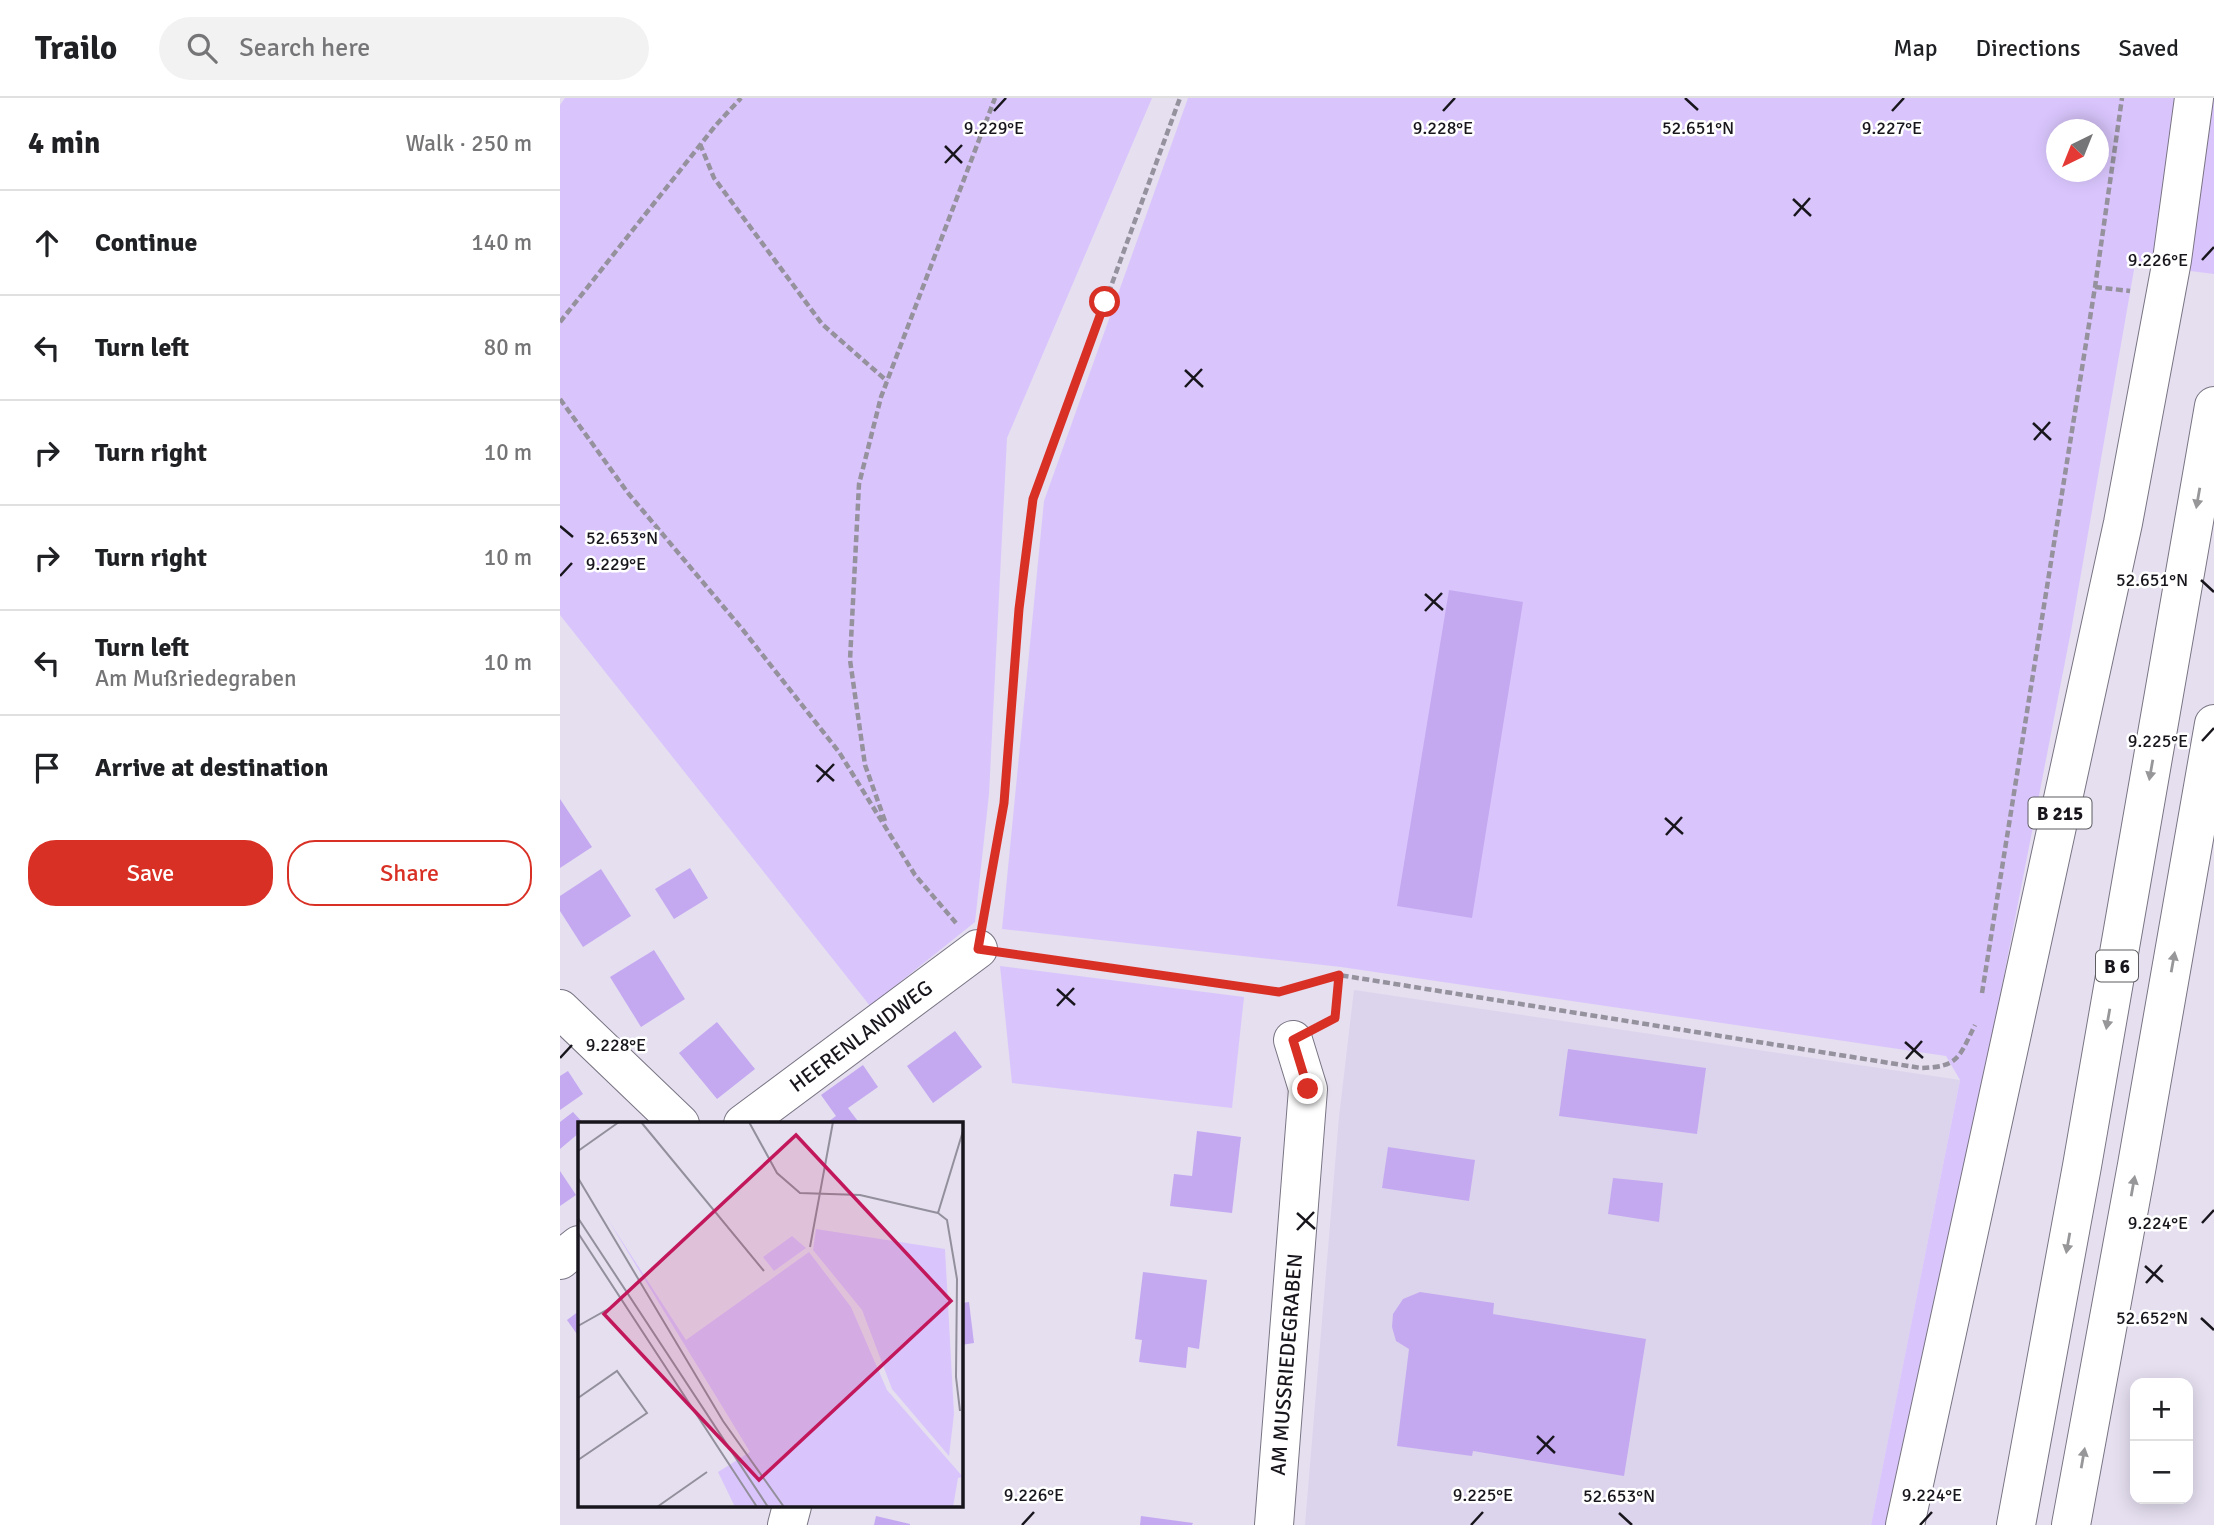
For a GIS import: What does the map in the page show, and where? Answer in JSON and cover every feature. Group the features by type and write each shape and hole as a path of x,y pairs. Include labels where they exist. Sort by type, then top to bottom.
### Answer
{"main road":[{"name":"B 215","path":"1905,1525 2123,523 2172,260 2193,98"},
{"name":"B 6","path":"2016,1525 2085,1153 2214,407"},
{"name":"B 6","path":"2071,1525 2140,1151 2214,724"},
{"name":"HEERENLANDWEG","path":"746,1122 978,949"},
{"path":"560,1009 678,1122"},
{"name":"AM MUSSRIEDEGRABEN","path":"1274,1525 1308,1089 1293,1040"},
{"path":"560,1260 578,1246"},
{"path":"787,1525 791,1508"}],"path":[{"path":"560,322 700,144 741,98"},
{"path":"888,832 865,765 850,660 859,484 881,397 995,98"},
{"path":"978,949 1004,803 1019,609 1033,499 1180,98"},
{"path":"1981,994 2095,287 2122,98"},
{"path":"700,144 714,178 822,324 887,381"},
{"path":"2095,287 2130,292"},
{"path":"560,399 628,493 743,630 839,752 915,875 978,949 1279,992 1339,975 1921,1068 1942,1068 1953,1063 1962,1052 1977,1021"},
{"path":"1293,1040 1335,1018 1339,975"}],"shaded area":[{"path":"565,98 1152,98 1007,438 989,794 975,922 870,1006 560,615 560,105"},
{"path":"1188,98 2214,98 2214,274 2135,264 2071,631 1986,1068 1887,1525 1871,1525 1960,1080 1946,1056 1341,967 1002,929 1044,501"},
{"path":"1000,966 1244,997 1232,1108 1012,1083"},
{"path":"1354,990 1960,1080 1871,1525 1305,1525 1339,1117"}],"building":[{"path":"1449,590 1523,602 1472,918 1397,906"},
{"path":"560,799 592,847 560,868"},
{"path":"690,868 708,898 674,919 655,889"},
{"path":"601,869 631,916 583,947 560,911 560,896"},
{"path":"654,950 685,999 641,1027 610,977"},
{"path":"717,1022 755,1069 717,1099 679,1053"},
{"path":"955,1031 982,1067 933,1103 907,1066"},
{"path":"1568,1049 1706,1068 1697,1134 1559,1116"},
{"path":"863,1065 878,1087 848,1108 858,1122 828,1122 836,1116 821,1095"},
{"path":"568,1071 583,1094 560,1110 560,1076"},
{"path":"573,1112 582,1122 578,1122 578,1134 560,1149 560,1122"},
{"path":"1197,1131 1241,1137 1232,1213 1170,1206 1174,1174 1192,1176"},
{"path":"1388,1147 1475,1160 1469,1201 1382,1188"},
{"path":"560,1171 576,1195 560,1206"},
{"path":"1613,1178 1663,1183 1659,1222 1608,1214"},
{"path":"1143,1272 1207,1280 1199,1349 1188,1347 1186,1368 1139,1362 1142,1340 1135,1339"},
{"path":"1420,1292 1494,1303 1493,1314 1646,1339 1624,1476 1473,1451 1472,1456 1397,1446 1409,1349 1396,1341 1392,1327 1393,1314 1403,1299"},
{"path":"969,1302 974,1343 962,1345 962,1303"},
{"path":"578,1312 578,1336 567,1320"},
{"path":"876,1516 910,1524 910,1525 874,1525"},
{"path":"1141,1516 1193,1523 1140,1525"}],"route":[{"path":"1105,302 1033,499 1019,609 1004,803 978,949 1279,992 1339,975 1335,1018 1293,1040 1308,1089"}]}
